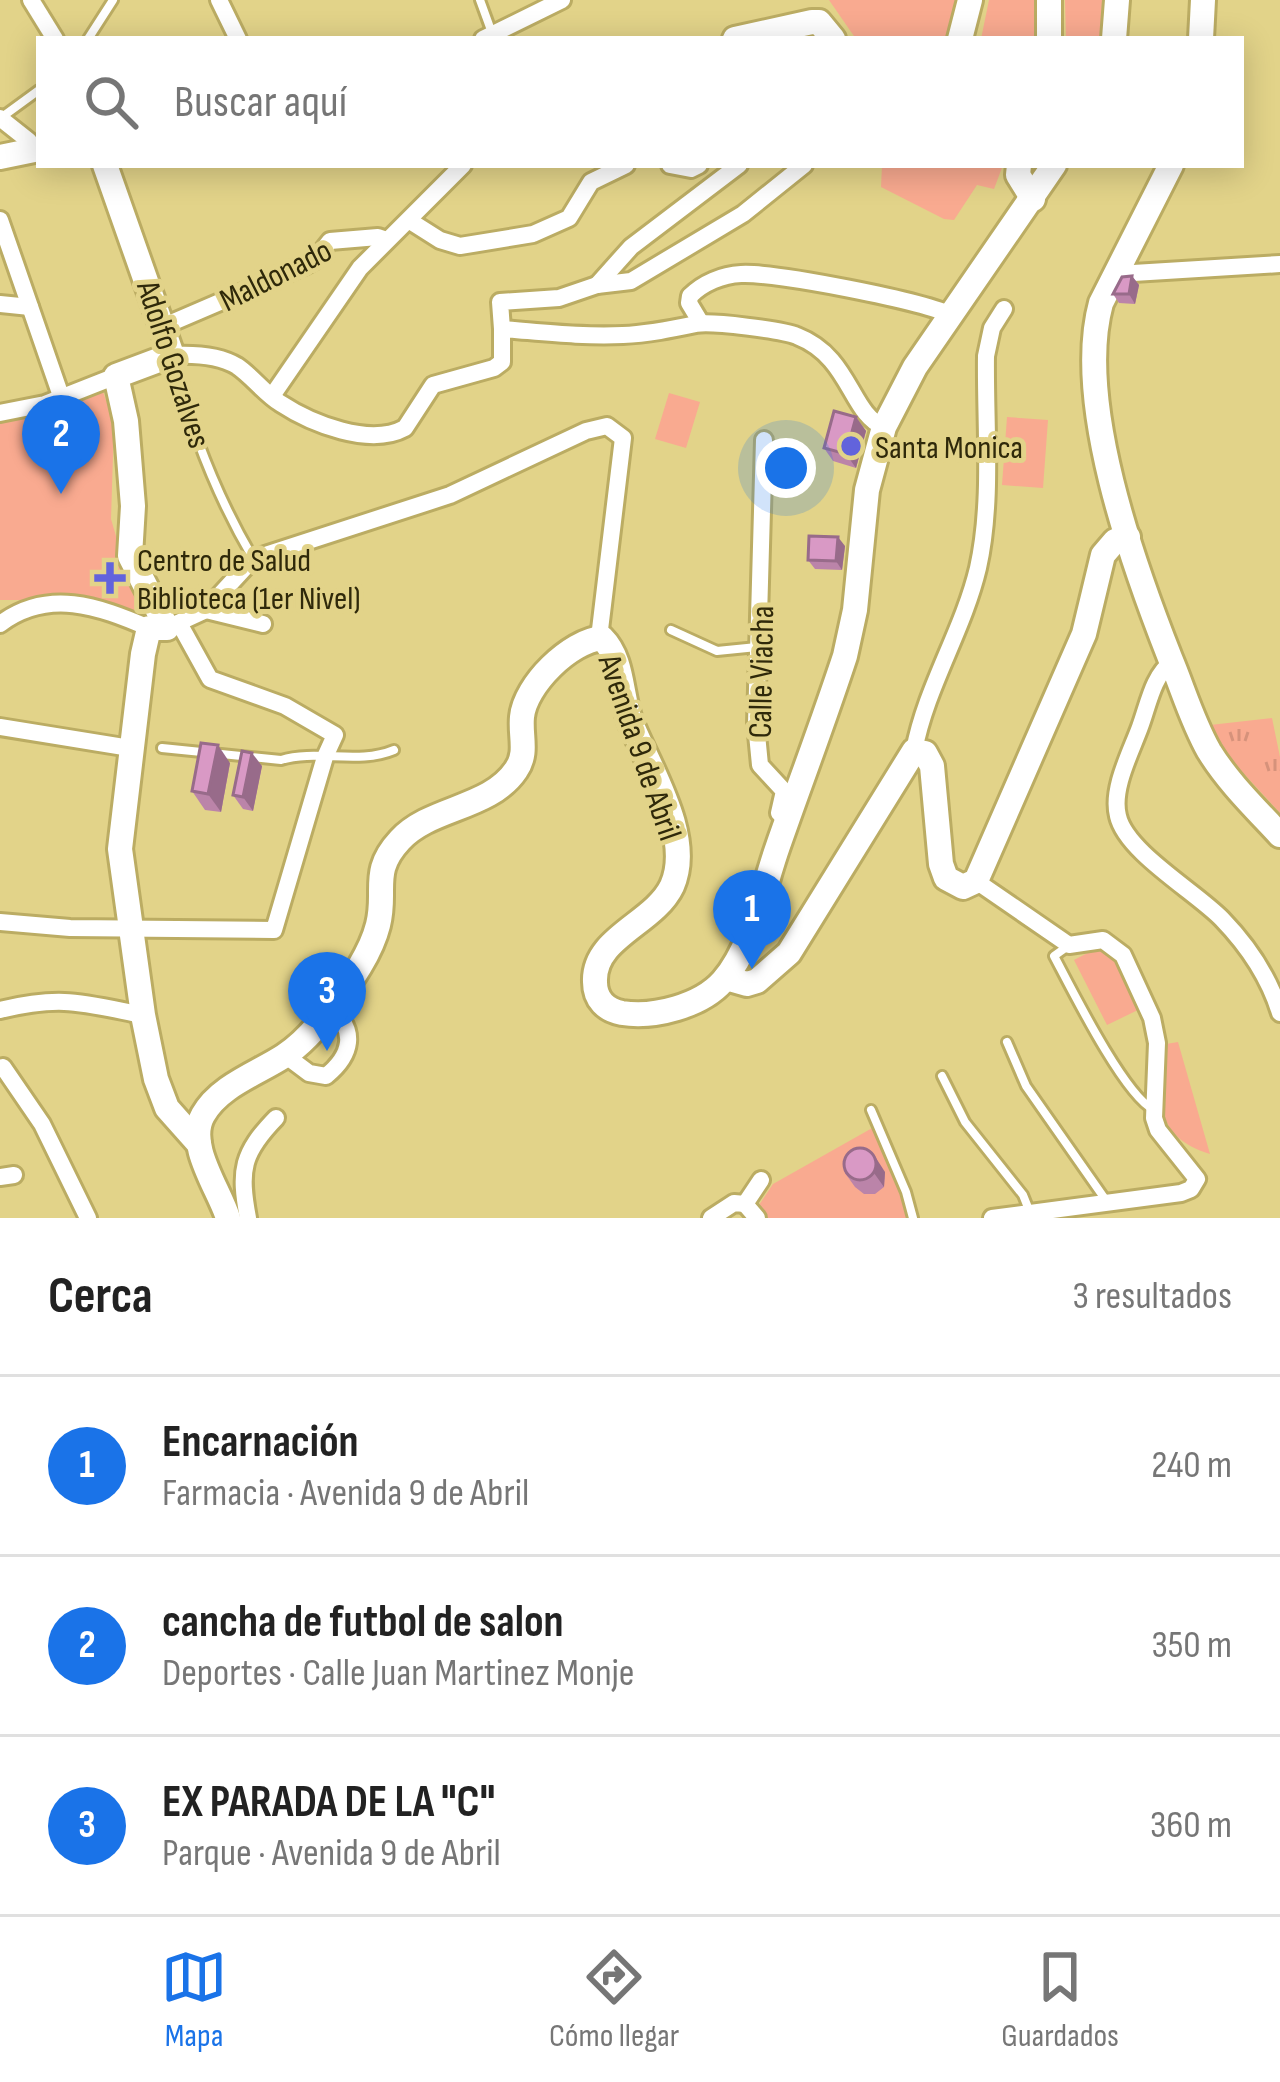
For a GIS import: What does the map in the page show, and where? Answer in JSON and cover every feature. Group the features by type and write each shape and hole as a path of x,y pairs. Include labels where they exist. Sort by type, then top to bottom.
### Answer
{"main road":[{"path":"961,36 970,0"},
{"path":"1049,0 1049,36"},
{"path":"1114,36 1117,0"},
{"path":"1201,36 1203,0"},
{"path":"764,36 803,32 819,22 831,36"},
{"path":"0,157 36,150"},
{"name":"Adolfo Gozalves","path":"106,168 172,355"},
{"path":"1019,168 1022,187 1033,199"},
{"path":"1052,168 914,367 884,428 867,490 855,610 845,656 763,890 726,978 757,982 789,953 914,751 925,754 932,766 946,878 956,886 976,881 1084,634 1103,555 1114,542 1128,537"},
{"path":"1170,168 1101,303 1095,325 1093,371 1103,440 1142,586 1210,752 1227,778 1280,835"},
{"path":"172,355 116,376 127,421 133,506 130,556 165,626 130,748 120,849 142,1016 156,1078 167,1108 199,1144 228,1218"},
{"name":"Avenida 9 de Abril","path":"199,1144 203,1113 285,1055 331,1009 376,931 381,867 390,853 412,829 478,799 512,776 524,753 522,717 531,691 577,647 599,638 616,658 630,720 659,782 676,840 678,868 653,913 610,945 598,963 595,990 608,1010 633,1014 692,1002 726,978"}],"street":[{"path":"31,0 53,36"},
{"path":"219,0 237,36"},
{"path":"490,36 562,0"},
{"path":"0,118 36,150"},
{"path":"272,396 360,268 460,168"},
{"path":"410,221 460,246 533,234 569,218 591,182 620,168"},
{"path":"597,285 631,247 737,168"},
{"path":"172,355 226,361 300,414 342,430 393,434 405,428 433,385 502,362 500,302 559,298 597,285 631,281 742,214 800,168"},
{"path":"0,220 62,396"},
{"name":"Maldonado","path":"164,326 304,266 330,241 379,237 388,241"},
{"path":"1118,274 1280,264"},
{"path":"701,323 690,296 705,284 740,274 923,304 953,316"},
{"path":"0,304 30,307"},
{"path":"914,751 930,692 977,574 984,536 986,356 992,328 1004,309"},
{"path":"502,329 604,336 701,323 782,332 807,341 839,367 863,412 884,428"},
{"path":"0,413 28,410 116,376"},
{"path":"165,626 206,610 254,559 451,496 599,427 614,428 622,438 599,638"},
{"name":"Calle Viacha","path":"763,890 762,870 784,790 764,771 759,758 764,440"},
{"path":"0,922 274,930 335,735 285,706 210,679 165,626 86,606 41,604 4,616"},
{"path":"206,610 263,624"},
{"path":"1172,662 1158,676 1129,758 1118,817 1131,840 1222,919 1266,976 1280,1013"},
{"path":"0,727 130,748"},
{"path":"976,881 1070,945 1103,940 1123,956 1156,1032 1157,1130 1196,1174 1191,1189 1167,1196 992,1218"},
{"path":"0,1010 46,999 142,1016"},
{"path":"285,1055 309,1073 326,1076 333,1071 350,1034 349,1026 331,1009"},
{"path":"3,1067 42,1124 88,1218"},
{"path":"248,1218 244,1164 249,1148 276,1118"},
{"path":"711,1218 734,1203 751,1211 761,1180"}],"lane":[{"path":"90,36 112,0"},
{"path":"481,0 488,36"},
{"path":"0,118 36,92"},
{"name":"Adolfo Gozalves","path":"172,355 191,423 236,529 254,559"},
{"path":"671,630 717,651 759,647"},
{"path":"162,748 209,750 237,758 375,756 394,750"},
{"path":"1070,945 1054,956 1122,1074 1140,1101 1154,1109"},
{"path":"1007,1042 1026,1086 1106,1201"},
{"path":"942,1076 965,1122 1023,1195 1029,1212"},
{"path":"871,1110 913,1218"}],"green space":[{"path":"829,0 974,0 968,36 854,36"},
{"path":"989,0 1034,0 1035,36 982,36"},
{"path":"1065,0 1102,0 1101,36 1066,36"},
{"path":"882,168 1002,168 994,189 977,185 954,220 881,187"},
{"path":"102,389 114,423 111,519 127,574 149,618 37,600 0,600 0,421 47,412"},
{"path":"669,393 700,402 686,448 655,439"},
{"path":"1007,417 1048,420 1043,488 1002,485"},
{"path":"1272,718 1280,757 1280,813 1233,762 1210,725"},
{"path":"1097,948 1111,952 1140,1009 1107,1025 1074,960"},
{"path":"1178,1042 1210,1154 1178,1137 1164,1114 1161,1050"},
{"path":"874,1127 908,1218 760,1218 757,1208 773,1184"}],"building":[{"path":"1132,276 1129,294 1113,294 1122,277"},
{"path":"834,411 856,417 846,454 824,448"},
{"path":"809,536 838,537 836,561 808,560"},
{"path":"201,743 218,745 208,794 192,791"},
{"path":"242,751 252,753 243,797 233,795"},
{"path":"860,1148 871,1153 876,1164 871,1175 860,1180 849,1175 844,1164 849,1153"}],"place":[{"name":"Santa Monica","path":"851,446"},
{"name":"cancha de futbol de salon","path":"61,494"},
{"name":"Centro de Salud Biblioteca (1er Nivel)","path":"110,578"},
{"name":"Encarnación","path":"752,969"},
{"name":"EX PARADA DE LA \"C\"","path":"327,1051"}]}
